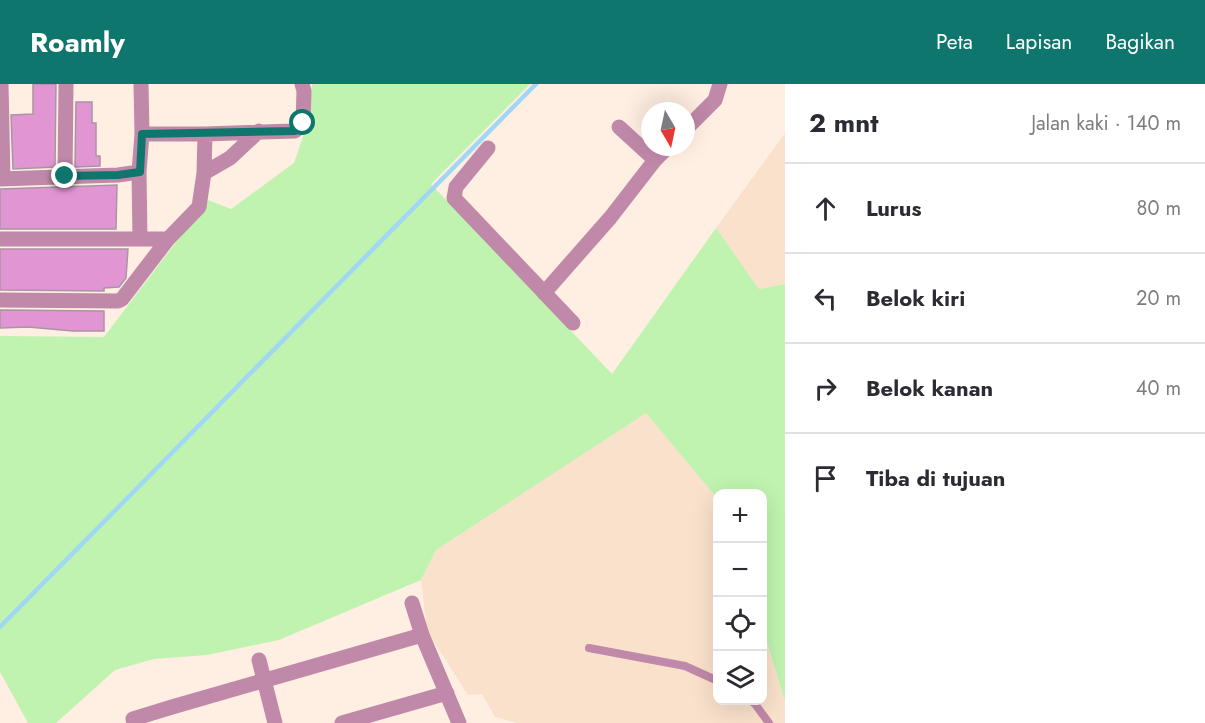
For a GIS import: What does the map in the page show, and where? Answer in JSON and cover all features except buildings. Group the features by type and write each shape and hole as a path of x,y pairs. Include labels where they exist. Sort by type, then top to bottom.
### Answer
{"street":[{"path":"1,84 1,179 118,175 140,172"},
{"path":"65,176 66,84"},
{"path":"140,239 141,84"},
{"path":"142,134 205,134 298,129 303,123 304,91 302,84"},
{"path":"695,120 715,100 720,84"},
{"path":"619,127 655,160"},
{"path":"204,173 230,158 259,131"},
{"path":"0,300 118,301 122,299 168,239 199,207 204,173 205,134"},
{"path":"488,148 456,187 454,198 573,323"},
{"path":"544,293 610,218 659,156"},
{"path":"0,239 168,239"},
{"path":"412,603 422,635 459,723"},
{"path":"134,723 133,719 422,635"},
{"path":"259,660 275,723"},
{"path":"342,723 447,693"}],"lane":[{"path":"590,648 685,666 713,679"},
{"path":"756,705 769,723"}],"shaded area":[{"path":"785,133 785,284 759,289 716,228"},
{"path":"646,412 713,493 713,705 767,705 767,642 785,701 785,723 517,723 495,717 482,694 468,695 427,631 421,580 436,550"}],"green space":[{"path":"312,84 530,84 431,184 612,374 716,228 759,289 785,284 785,701 767,642 767,489 713,489 713,493 646,413 436,550 421,580 279,640 207,655 154,659 115,670 56,723 28,723 0,672 0,336 104,337 208,200 231,209 294,163 308,122"}],"waterway":[{"path":"0,627 536,84"}],"route":[{"path":"65,176 118,175 140,172 142,134 295,131 303,123"}]}
